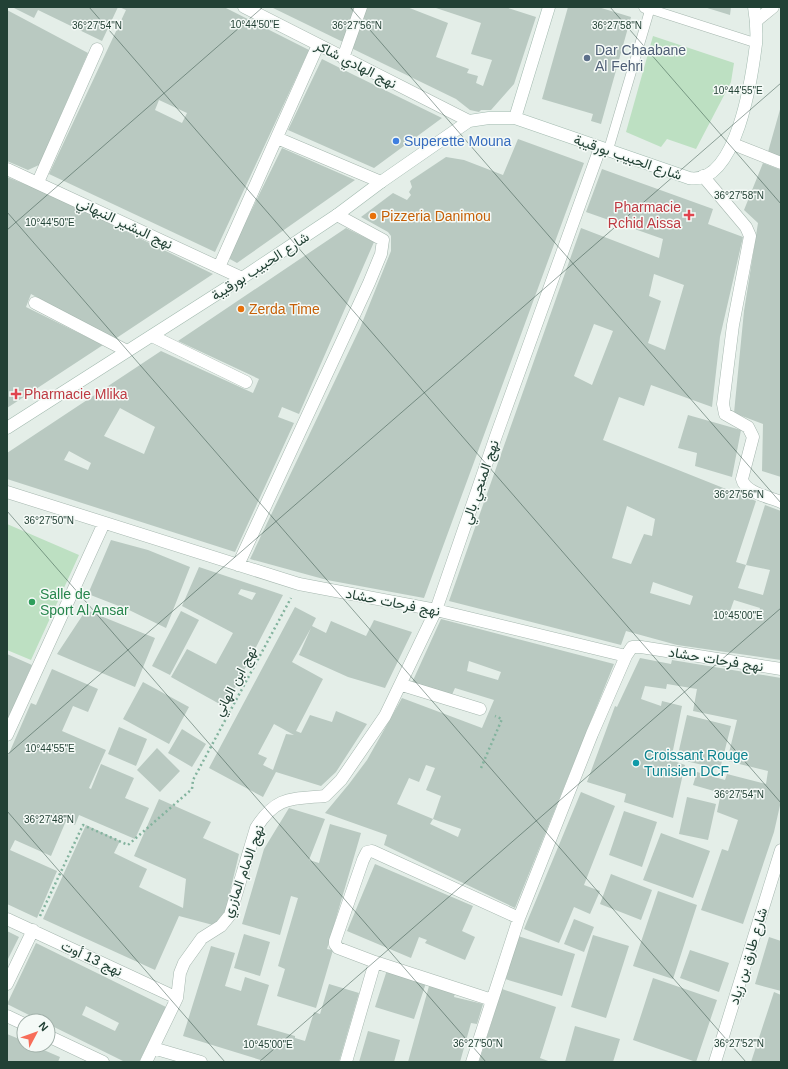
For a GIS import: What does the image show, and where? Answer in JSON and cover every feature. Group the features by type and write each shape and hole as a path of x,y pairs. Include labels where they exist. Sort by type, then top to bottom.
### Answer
{"street":[{"name":"نهج الهادي شاكر","path":"244,7 468,121"},
{"path":"342,58 361,7"},
{"path":"515,118 549,7"},
{"name":"شارع الحبيب بورقيبة","path":"7,428 242,278 337,215 468,121 496,118 515,118 688,178 703,176 714,169 724,159 733,144 746,102 756,43 756,20 754,7"},
{"path":"756,20 773,7"},
{"path":"219,267 318,45"},
{"path":"38,182 97,49"},
{"path":"277,138 381,182"},
{"path":"733,144 781,163"},
{"name":"نهج المنجي بالي","path":"324,796 341,780 385,716 402,684 436,610 496,436 604,150"},
{"name":"نهج البشير النبهاني","path":"7,169 38,182 242,278"},
{"path":"703,176 746,227 750,236 733,324 723,395 724,409 731,419 748,427 753,437 742,479 744,484 747,488 781,502"},
{"path":"238,565 369,283 381,254 383,240 337,215"},
{"path":"35,303 128,351"},
{"path":"152,336 246,382"},
{"name":"نهج فرحات حشاد","path":"7,492 299,584 436,610 626,656 632,647 641,647 781,669"},
{"path":"8,731 104,523"},
{"path":"472,1062 519,918 592,734 626,656"},
{"path":"402,684 480,709"},
{"name":"نهج الامام المازري","path":"146,1062 177,998 180,973 184,963 202,938 222,926 230,915 256,828 261,820 272,808 286,800 324,796"},
{"name":"شارع طارق بن زياد","path":"715,1062 779,864 781,850"},
{"path":"492,1000 375,962 338,948 334,942 363,860 369,851 377,853 519,918"},
{"name":"نهج 13 أوت","path":"7,919 177,998"},
{"path":"7,984 33,930"},
{"path":"346,1062 375,962"},
{"path":"56,1040 103,1062"},
{"path":"153,1048 201,1062"}],"lane":[{"path":"604,150 648,8 756,43"}],"path":[{"name":"نهج ابن الهاني","path":"33,930 83,825 128,845 192,789 193,780 299,584"},
{"path":"480,709 502,719 481,768"}],"green space":[{"path":"653,36 734,63 731,82 696,149 667,139 661,147 626,132"},
{"name":"Salle de Sport Al Ansar","path":"7,524 79,555 31,660 7,650"}],"building":[{"path":"12,7 118,7 102,41 38,10 34,18"},
{"path":"119,7 224,7 309,50 215,252 49,174 126,10","holes":["159,100 187,113 182,123 155,110"]},
{"path":"271,7 356,7 343,42"},
{"path":"365,7 407,7 448,23 436,57 469,69 467,73 478,76 476,83 483,86 492,60 471,54 481,23 433,7 505,7 536,17 514,84 491,110 481,110 479,112 470,110 456,99 351,48"},
{"name":"Dar Chaabane Al Fehri","path":"568,7 598,7 631,17 601,124 591,121 593,114 542,99"},
{"path":"704,7 731,7 730,15"},
{"path":"7,10 88,53 39,165 28,170 7,161"},
{"path":"322,59 442,118 374,168 288,130"},
{"path":"781,106 781,157 768,152"},
{"path":"518,139 584,163 424,598 327,580 250,559 360,328 391,251 391,236 388,232 361,217 393,193 407,200 411,195 409,192 412,187 410,181 446,157 464,160 503,175"},
{"path":"282,148 355,180 237,263 228,258"},
{"path":"763,163 781,170 781,477 762,471 763,424 734,413 744,311 758,223 744,210"},
{"path":"602,169 713,209 708,224 743,237 720,337 712,407 651,385 644,406 619,397 603,440 756,501 736,562 746,565 765,505 781,511 781,660 677,645 626,631 621,645 449,601 581,228 659,258 663,239 586,212","holes":["654,274 684,285 665,350 648,343 661,301 649,296","594,324 613,331 592,385 574,376","627,506 655,519 652,536 644,534 631,564 612,558","746,565 770,570 763,595 738,588","653,582 693,596 690,605 650,593","734,600 760,608 757,618 729,614"]},
{"path":"7,177 47,193 213,274 115,339 31,294 26,307 103,345 7,408"},
{"path":"346,228 374,242 299,414 282,407 278,417 294,423 235,552 7,479 7,453 161,351 253,393 259,379 178,341","holes":["120,408 155,427 144,454 104,436","69,451 91,463 88,470 64,460"]},
{"path":"688,415 741,430 732,477 695,466 697,453 678,448"},
{"path":"111,540 148,550 190,567 166,628 129,610 88,594"},
{"path":"199,567 283,595 225,707 171,677 187,649 216,664 233,633 182,606","holes":["241,589 256,593 252,600 238,594"]},
{"path":"295,607 316,618 312,626 326,633 331,621 366,636 374,620 412,632 385,688 348,677 299,655 311,628 292,662 323,679 296,731 301,733 310,715 332,722 336,711 367,724 336,772 321,786 276,772 263,797 209,768","holes":["274,724 294,735 286,734 273,770 263,765 267,758 258,754"]},
{"path":"86,610 155,638 135,687 57,654"},
{"path":"181,611 199,620 170,675 152,666"},
{"path":"441,619 614,664 515,908 384,845 387,835 325,813 367,760 402,698 482,728 494,700 455,688 450,699 410,687","holes":["469,661 501,672 498,680 467,671","426,765 435,768 426,790 441,796 433,819 397,804 409,778 419,782","433,819 461,829 458,837 430,824"]},
{"path":"7,654 32,665 7,721"},
{"path":"640,658 671,664 672,660 781,678 781,801 774,832 743,924 701,910 722,849 728,851 738,820 717,812 721,793 693,785 697,772 725,780 727,774 766,784 768,771 727,761 737,720 693,711 697,689 667,684 666,689 645,686 641,699 661,706 662,701 682,706 671,760 685,765 673,818 624,802 626,794 587,782 615,706 617,707"},
{"path":"52,669 98,689 88,712 73,706 62,731 106,750 89,788 91,789 101,764 134,778 125,798 149,808 135,839 79,815 75,825 66,821 51,856 15,840 10,850 57,871 37,918 7,904 7,758 31,703 36,705"},
{"path":"143,682 189,707 169,744 123,719"},
{"path":"687,715 731,726 720,769 677,759"},
{"path":"119,727 147,739 136,766 108,754"},
{"path":"182,729 206,744 192,767 168,753"},
{"path":"157,748 180,771 160,792 137,770"},
{"path":"581,792 615,806 584,885 600,891 590,914 574,907 559,943 524,929"},
{"path":"687,797 716,804 708,840 679,834"},
{"path":"159,799 211,822 203,838 239,854 225,913 213,925 179,916 155,970 43,919 86,825 120,841 114,853 147,869 139,887 183,908 186,879 134,856"},
{"path":"289,808 325,819 309,860 319,863 330,824 361,833 327,949 333,950 316,1008 277,996 285,969 278,966 298,898 291,896 280,935 242,924 264,849"},
{"path":"624,811 657,822 642,867 609,855"},
{"path":"661,833 710,851 693,898 643,880"},
{"path":"375,864 473,906 462,931 475,937 465,960 425,943 427,940 419,937 411,958 347,931"},
{"path":"611,874 652,890 641,920 600,904"},
{"path":"658,891 697,905 673,979 633,966"},
{"path":"574,919 594,927 584,952 564,944"},
{"path":"7,931 19,937 8,959 7,959"},
{"path":"244,934 270,942 260,976 234,968"},
{"path":"593,935 629,946 606,1018 571,1007"},
{"path":"518,936 575,954 562,996 505,979"},
{"path":"769,937 781,941 781,991 755,984"},
{"path":"36,943 166,1007 139,1062 125,1062 56,1028 56,1013 25,1013 7,1004","holes":["86,1006 119,1023 115,1031 82,1015"]},
{"path":"211,946 235,953 225,986 241,991 245,977 269,985 257,1025 295,1036 295,1038 305,1041 314,1012 320,1014 329,984 359,993 339,1062 267,1062 183,1036"},
{"path":"690,950 729,963 719,992 680,978"},
{"path":"387,970 426,983 414,1019 375,1007"},
{"path":"653,978 717,1000 696,1062 633,1040"},
{"path":"429,986 455,993 454,997 483,1004 477,1024 471,1023 460,1062 408,1062"},
{"path":"502,989 556,1007 540,1058 551,1062 479,1062"},
{"path":"774,992 781,995 781,1062 751,1062"},
{"path":"575,1026 620,1039 613,1062 565,1062"},
{"path":"368,1031 400,1040 394,1062 359,1062"},
{"path":"7,1034 16,1038 16,1053 51,1053 60,1057 58,1062 7,1062"}],"place":[{"name":"Dar Chaabane Al Fehri","path":"587,58"},
{"name":"Superette Mouna","path":"396,141"},
{"name":"Pharmacie Rchid Aissa","path":"689,215"},
{"name":"Pizzeria Danimou","path":"373,216"},
{"name":"Zerda Time","path":"241,309"},
{"name":"Pharmacie Mlika","path":"16,394"},
{"name":"Salle de Sport Al Ansar","path":"32,602"},
{"name":"Croissant Rouge Tunisien DCF","path":"636,763"}]}
